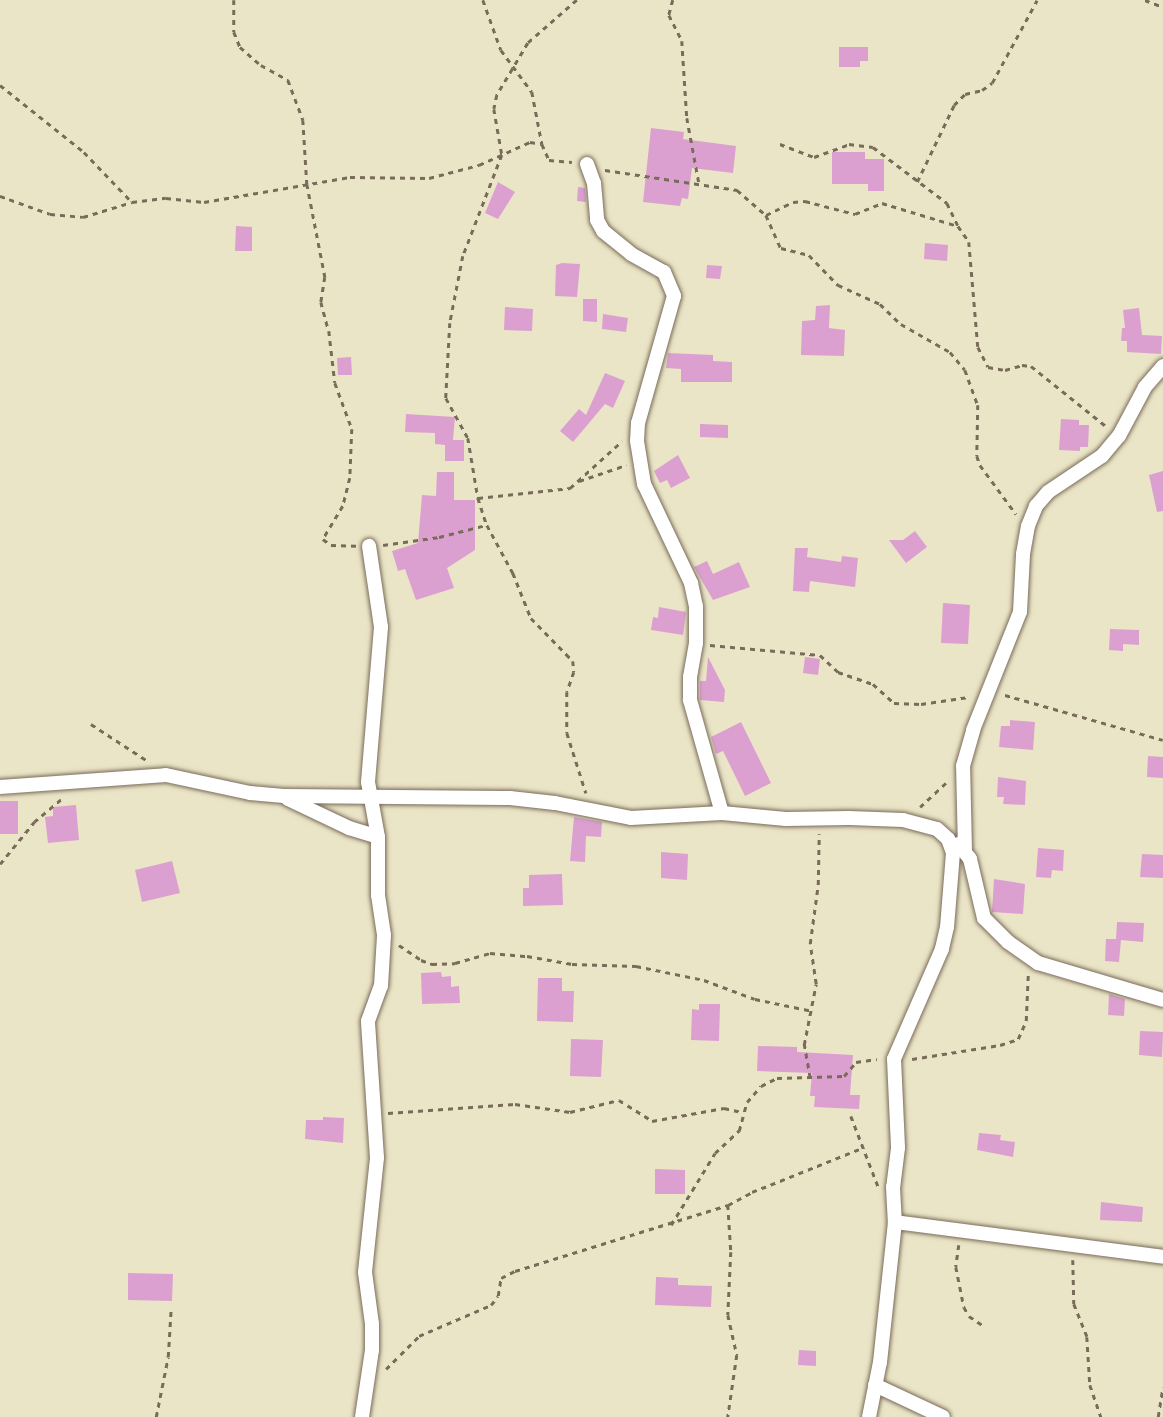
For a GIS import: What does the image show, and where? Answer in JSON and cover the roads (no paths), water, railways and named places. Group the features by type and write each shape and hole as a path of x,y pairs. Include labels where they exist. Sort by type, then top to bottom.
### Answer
{"street":[{"path":"587,164 594,183 597,220 603,231 631,254 664,272 674,296 638,423 640,462 653,507 678,551 691,583 696,606 696,643 690,677 690,700 722,813"},
{"path":"1163,366 1144,387 1119,436 1102,456 1048,492 1036,506 1028,526 1020,612 963,766 965,851 984,918 997,933 1029,958 1163,1000"},
{"path":"362,1417 372,1337 365,1272 377,1158 368,1021 381,986 384,935 378,895 378,837 370,798 368,764 381,627 369,546"},
{"path":"0,787 166,775 239,791 284,796 370,798 436,795 510,798 631,818 722,813 786,819 818,817 903,820 937,829 965,851"},
{"path":"284,796 349,828 378,837"},
{"path":"869,1417 894,1216 898,1148 894,1059 946,936 953,853 947,839"},
{"path":"894,1216 962,1231 1163,1257"},
{"path":"875,1385 943,1417"}]}
